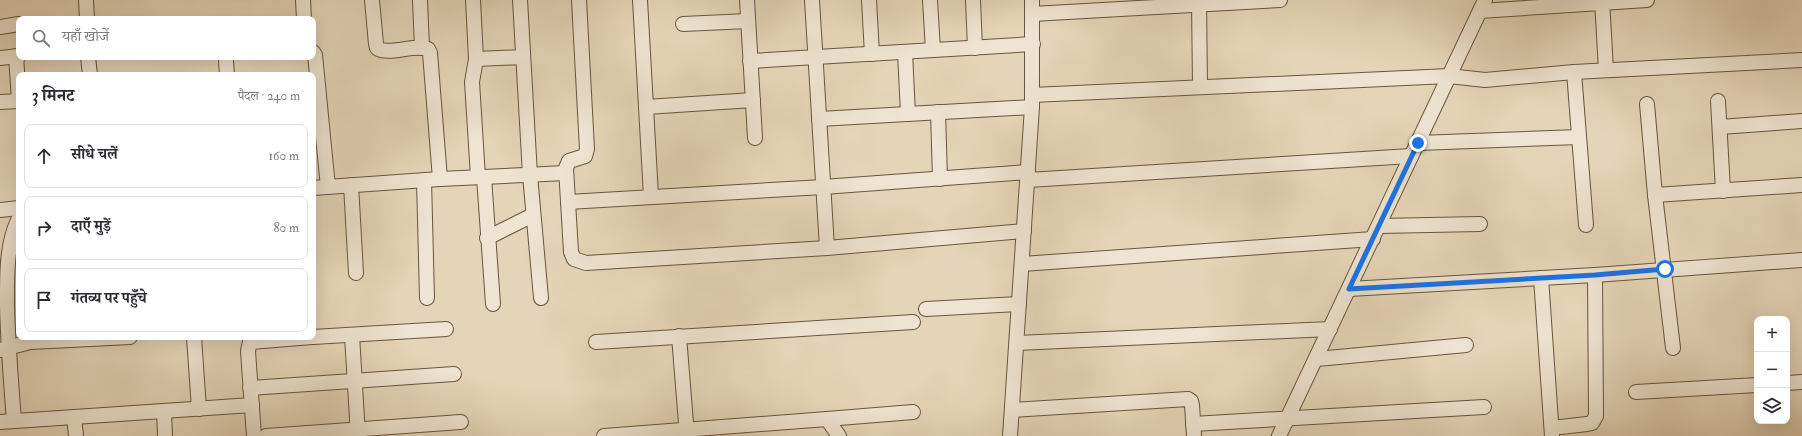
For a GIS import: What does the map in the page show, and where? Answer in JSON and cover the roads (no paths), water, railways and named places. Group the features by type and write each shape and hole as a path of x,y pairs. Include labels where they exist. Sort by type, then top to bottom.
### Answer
{"street":[{"path":"86,0 87,16"},
{"path":"303,0 304,16"},
{"path":"372,0 376,44 378,48 383,50 422,48 428,49 430,53 440,179"},
{"path":"420,0 422,48"},
{"path":"473,0 476,59 472,82 493,304"},
{"path":"520,0 530,175 541,298"},
{"path":"579,0 587,152 585,156 569,161 566,164 571,252 574,259 580,262 827,248 1024,232"},
{"path":"640,0 651,196"},
{"path":"747,0 755,138"},
{"path":"812,0 827,248"},
{"path":"869,0 872,54"},
{"path":"930,0 933,50"},
{"path":"973,0 976,48"},
{"path":"1010,436 1032,101 1032,7 1280,0"},
{"path":"1279,436 1317,359 1482,6 1647,0"},
{"path":"1199,2 1200,86"},
{"path":"1602,2 1606,70"},
{"path":"683,24 748,21"},
{"path":"0,27 16,24"},
{"path":"750,61 1032,44"},
{"path":"904,52 908,114"},
{"path":"0,58 16,56"},
{"path":"476,59 523,57"},
{"path":"18,60 18,72"},
{"path":"88,60 90,72"},
{"path":"315,60 315,72"},
{"path":"819,119 938,112 1032,101 1200,86 1449,76 1485,80 1574,72 1802,60"},
{"path":"226,61 227,72"},
{"path":"1574,72 1586,225"},
{"path":"316,99 318,135 328,187"},
{"path":"0,102 16,100"},
{"path":"646,107 753,100"},
{"path":"1718,102 1723,191"},
{"path":"1647,104 1655,194 1665,269 1673,348"},
{"path":"938,112 940,179"},
{"path":"1720,127 1802,121"},
{"path":"1418,143 1579,137"},
{"path":"568,202 940,179 1028,176 1412,156"},
{"path":"316,188 440,179 566,173"},
{"path":"424,180 427,298"},
{"path":"351,185 356,273"},
{"path":"1655,194 1802,185"},
{"path":"0,210 16,208"},
{"path":"487,238 533,215"},
{"path":"1379,226 1480,224"},
{"path":"16,225 12,234 4,349 7,422 252,405"},
{"path":"1022,264 1373,239"},
{"path":"1349,289 1595,275 1802,260"},
{"path":"1542,278 1552,432 1592,423 1596,416 1595,275"},
{"path":"926,309 1019,304"},
{"path":"596,342 914,322"},
{"path":"316,337 446,329"},
{"path":"1017,343 1330,329"},
{"path":"352,334 358,433"},
{"path":"679,336 687,433"},
{"path":"4,349 30,342 70,340"},
{"path":"194,340 199,409"},
{"path":"254,436 248,351 250,342 275,340"},
{"path":"1317,359 1466,345"},
{"path":"250,388 454,374"},
{"path":"1790,383 1802,382"},
{"path":"1636,392 1754,385"},
{"path":"1012,410 1188,399 1191,401 1192,405 1194,430 1288,418 1484,406"},
{"path":"164,411 165,436"},
{"path":"604,436 687,433 913,412"},
{"path":"74,417 76,436"},
{"path":"827,419 839,436"},
{"path":"266,436 358,433 461,422"}]}
